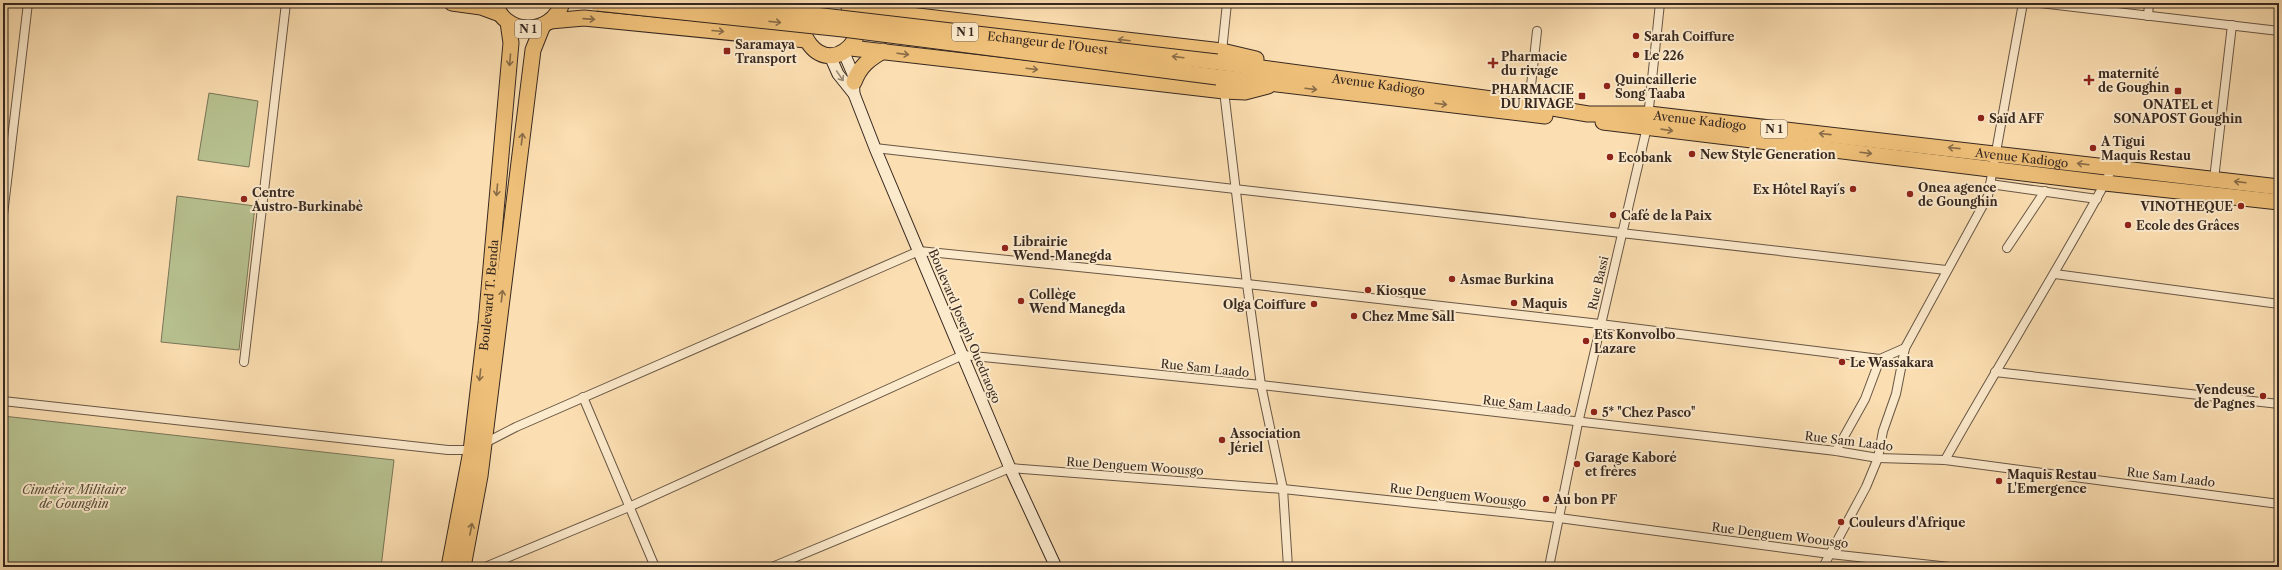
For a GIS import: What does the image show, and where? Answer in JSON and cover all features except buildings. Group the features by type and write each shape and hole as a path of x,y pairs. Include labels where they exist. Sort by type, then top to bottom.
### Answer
{"highway":[{"name":"N 1","path":"452,3 481,7 501,13 522,28 584,18 806,40 816,51 883,52 1224,91 1245,92 1273,84"},
{"name":"N 1","path":"547,23 556,16 562,3"},
{"name":"Echangeur de l'Ouest","path":"597,3 843,29 1218,63"},
{"name":"Echangeur de l'Ouest","path":"712,3 1218,63"},
{"path":"787,3 818,5"},
{"path":"806,40 804,22 808,13 818,5"},
{"name":"N 1","path":"845,6 1218,63"},
{"name":"N 1","path":"841,52 858,32 855,15 845,6"},
{"name":"Boulevard T. Benda","path":"449,567 478,447 486,323 511,43 501,13"},
{"name":"Boulevard T. Benda","path":"463,567 478,447 533,50 547,23"},
{"path":"854,88 858,70 864,63 883,52"},
{"name":"Avenue Kadiogo","path":"1218,63 1270,68 1529,104 1588,114 1648,120 1774,144 2279,202"},
{"name":"Avenue Kadiogo","path":"1218,63 1273,84 1997,153 2279,187"}],"street":[{"path":"3,216 28,3"},
{"path":"244,362 286,3"},
{"path":"1218,63 1227,3"},
{"name":"Rue Bassi","path":"1549,567 1578,423 1648,120 1660,3"},
{"path":"1824,567 1866,487 1878,458 1883,431 1896,394 1906,348 1946,270 1981,212 1988,196 2023,3"},
{"path":"2040,3 2279,31"},
{"path":"2148,16 2149,3"},
{"path":"2214,179 2232,25"},
{"path":"1529,104 1536,31"},
{"name":"Boulevard Joseph Ouedraogo","path":"841,52 838,74 854,88 875,148 1010,468 1054,566"},
{"path":"1224,91 1247,284 1261,385 1283,489 1288,567"},
{"path":"875,148 1946,270"},
{"path":"1945,460 1995,372 2055,274 2097,199 2112,168"},
{"path":"1990,184 2097,199"},
{"path":"2007,248 2045,191"},
{"path":"3,401 478,447 516,427 583,397 919,251 1247,284 1600,324 1880,360 1906,348"},
{"path":"2055,274 2279,304"},
{"path":"485,567 629,507 963,355"},
{"name":"Rue Sam Laado","path":"963,355 1261,385 1578,423 1836,451 1878,458 1945,460 2279,504"},
{"path":"1836,451 1865,399 1880,360"},
{"path":"1995,372 2279,404"},
{"path":"583,397 655,567"},
{"path":"772,567 1010,468"},
{"name":"Rue Denguem Woousgo","path":"1010,468 1283,489 1559,518 1830,554 1950,567"},
{"path":"1054,566 1071,567"}],"green space":[{"path":"209,93 258,101 249,167 198,160"},
{"path":"177,196 255,206 239,350 161,342"},
{"name":"Cimetière Militaire de Gounghin","path":"3,416 394,460 381,567 3,567"}],"place":[{"name":"Sarah Coiffure","path":"1636,36"},
{"name":"Saramaya Transport","path":"727,51"},
{"name":"Le 226","path":"1636,55"},
{"name":"Pharmacie du rivage","path":"1493,63"},
{"name":"maternité de Goughin","path":"2089,80"},
{"name":"Quincaillerie Song Taaba","path":"1607,86"},
{"name":"ONATEL et SONAPOST Goughin","path":"2178,91"},
{"name":"PHARMACIE DU RIVAGE","path":"1582,96"},
{"name":"Saïd AFF","path":"1981,118"},
{"name":"A Tigui Maquis Restau","path":"2093,148"},
{"name":"New Style Generation","path":"1692,154"},
{"name":"Ecobank","path":"1610,157"},
{"name":"Ex Hôtel Rayi´s","path":"1853,189"},
{"name":"Onea agence de Gounghin","path":"1910,194"},
{"name":"Centre Austro-Burkinabè","path":"244,199"},
{"name":"VINOTHEQUE","path":"2241,206"},
{"name":"Café de la Paix","path":"1613,215"},
{"name":"Ecole des Grâces","path":"2128,225"},
{"name":"Librairie Wend-Manegda","path":"1005,248"},
{"name":"Asmae Burkina","path":"1452,279"},
{"name":"Kiosque","path":"1368,290"},
{"name":"Collège Wend Manegda","path":"1021,301"},
{"name":"Maquis","path":"1514,303"},
{"name":"Olga Coiffure","path":"1314,304"},
{"name":"Chez Mme Sall","path":"1354,316"},
{"name":"Ets Konvolbo Lazare","path":"1586,341"},
{"name":"Le Wassakara","path":"1842,362"},
{"name":"Vendeuse de Pagnes","path":"2263,396"},
{"name":"5* \"Chez Pasco\"","path":"1594,412"},
{"name":"Association Jériel","path":"1222,440"},
{"name":"Garage Kaboré et frères","path":"1577,464"},
{"name":"Maquis Restau L'Emergence","path":"1999,481"},
{"name":"Au bon PF","path":"1546,499"},
{"name":"Couleurs d'Afrique","path":"1841,522"}]}
